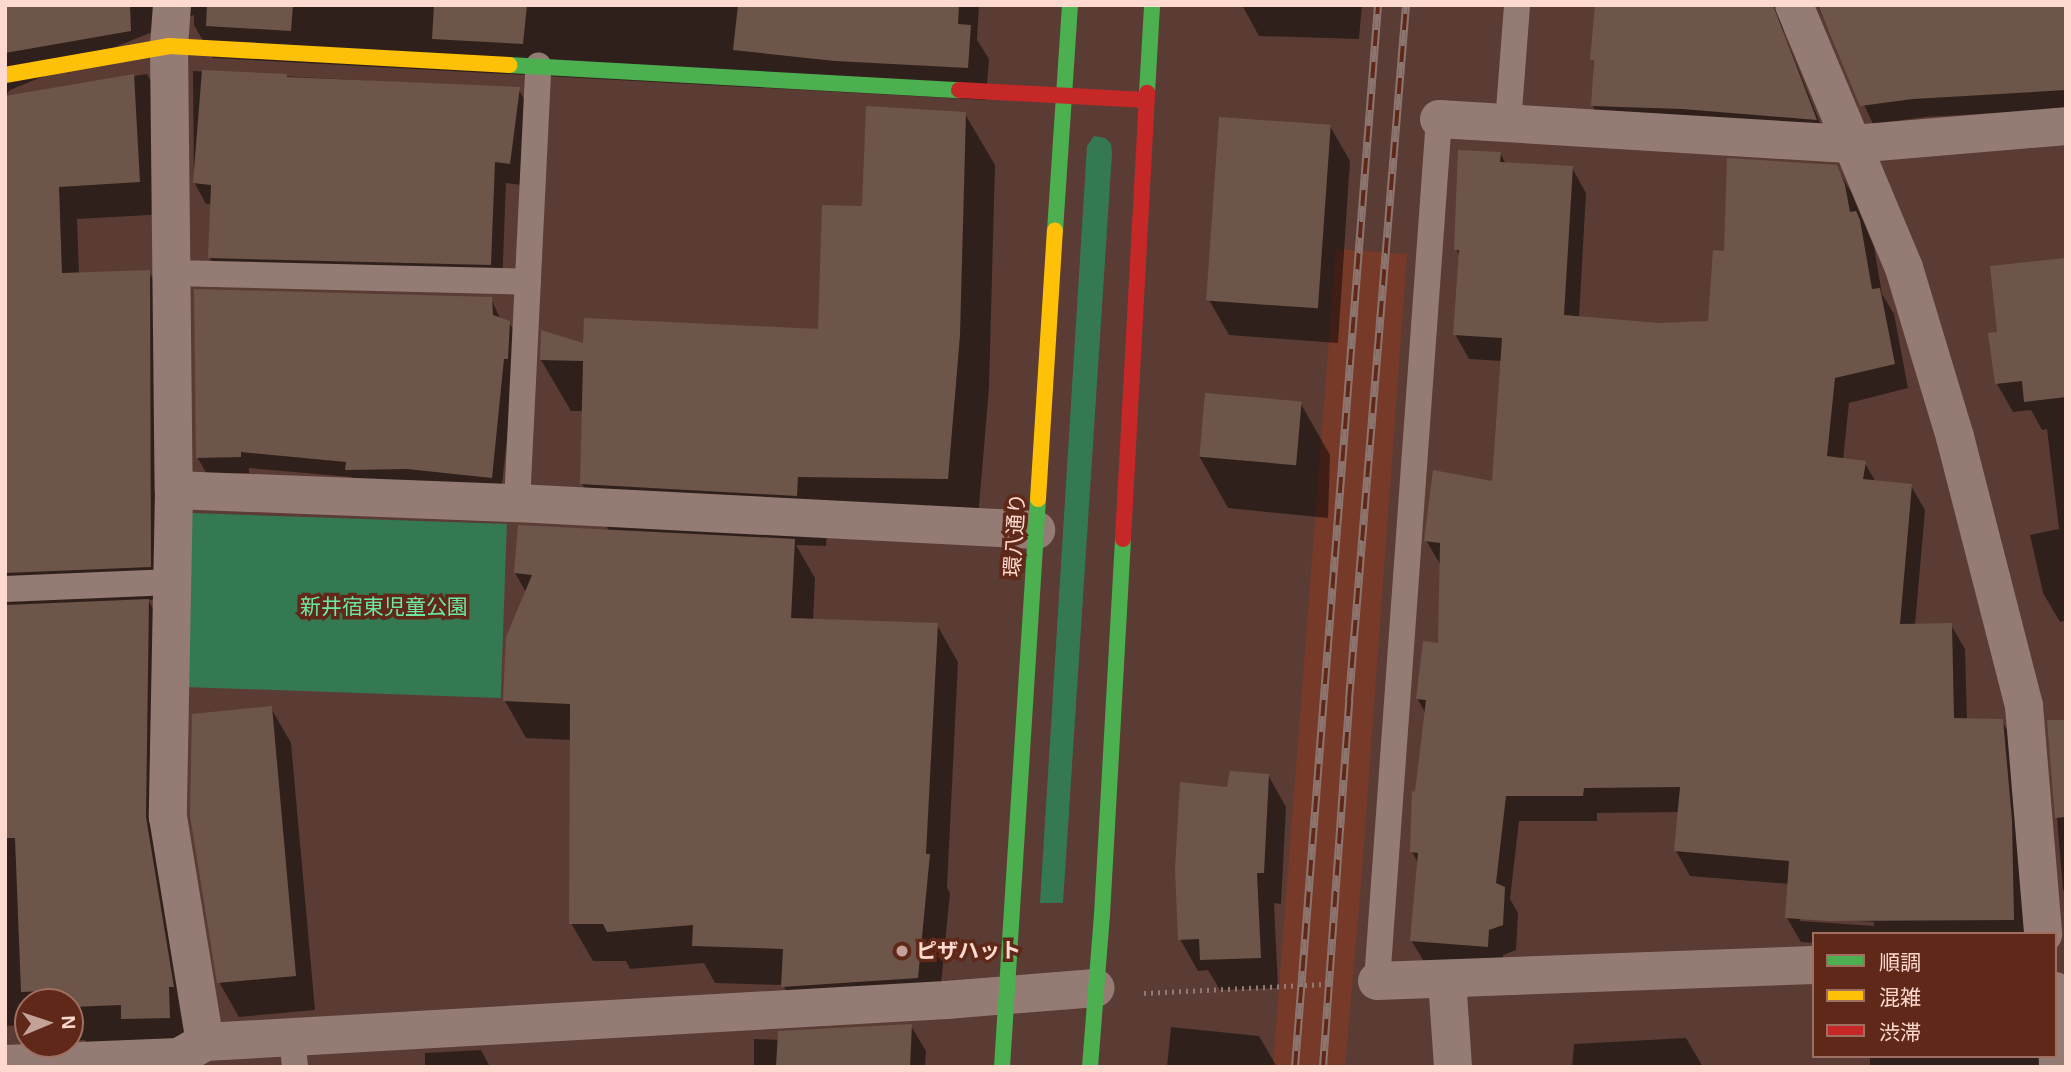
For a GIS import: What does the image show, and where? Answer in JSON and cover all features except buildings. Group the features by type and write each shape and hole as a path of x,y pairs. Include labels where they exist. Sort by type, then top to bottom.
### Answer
{"main road":[{"name":"環八通り","path":"1002,1067 1070,5"},
{"path":"1090,1067 1152,5"},
{"path":"5,75 169,46 1146,100"}],"street":[{"path":"173,5 169,46 174,490 168,817 205,1042"},
{"path":"1794,5 1904,268 1948,411 2024,706 2043,932"},
{"path":"1439,119 1853,144 2066,126"},
{"path":"174,490 517,503 1036,530"},
{"path":"1377,981 1812,965"},
{"path":"1447,979 1453,1067"},
{"path":"5,1064 179,1057 205,1042 293,1053 1096,988"},
{"path":"2057,1042 2058,1067"}],"lane":[{"path":"1508,123 1517,5"},
{"path":"517,503 538,66"},
{"path":"1377,981 1439,119"},
{"path":"171,273 528,282"},
{"path":"5,589 172,582"}],"path":[{"path":"1096,988 1141,993 1377,981"}],"shaded area":[{"path":"1336,249 1407,254 1361,884 1345,1067 1273,1067"}],"green space":[{"path":"1094,136 1105,138 1111,144 1112,153 1063,903 1040,903 1087,146"},
{"name":"新井宿東児童公園","path":"191,513 507,524 501,698 185,687"}],"railway":[{"path":"1295,1067 1378,5"},
{"path":"1323,1067 1349,700 1406,5"}],"traffic: fast":[{"path":"1055,231 1070,5"},
{"path":"1147,93 1152,5"},
{"path":"509,65 959,90"},
{"path":"1002,1067 1038,499"},
{"path":"1090,1067 1102,915 1123,539"}],"traffic: slow":[{"path":"5,75 169,46 509,65"},
{"path":"1038,499 1055,231"}],"traffic: jam":[{"path":"959,90 1146,100"},
{"path":"1123,539 1147,93"}],"place":[{"name":"ピザハット","path":"902,951"}]}
